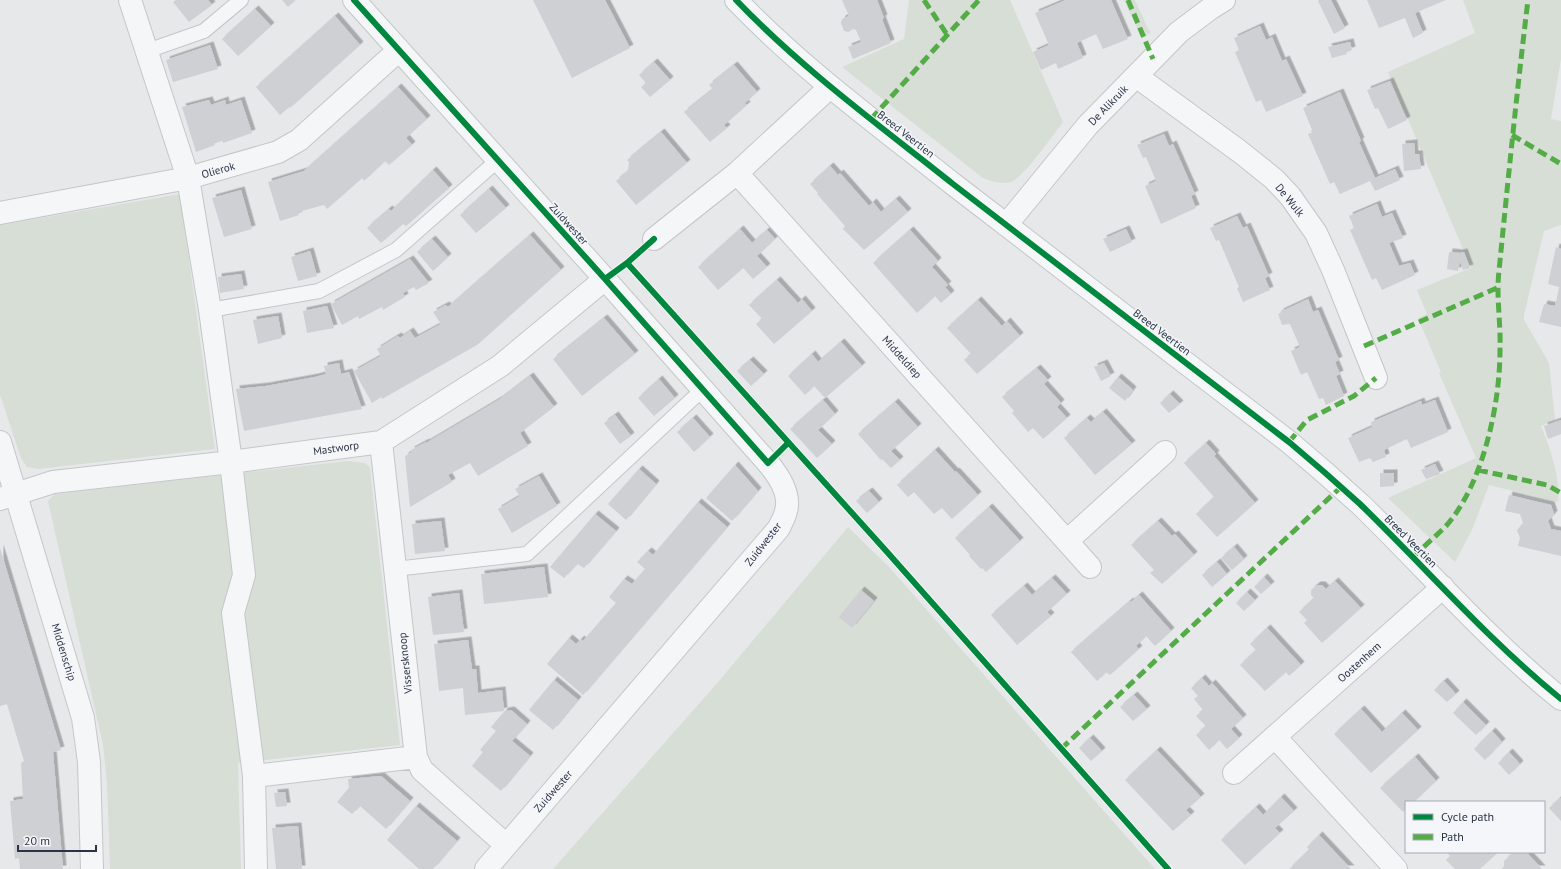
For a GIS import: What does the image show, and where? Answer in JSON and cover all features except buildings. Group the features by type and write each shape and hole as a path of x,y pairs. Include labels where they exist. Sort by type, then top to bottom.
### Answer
{"street":[{"path":"130,0 188,178 210,310 231,462 244,575 233,613 254,776 256,869"},
{"name":"Zuidwester","path":"354,0 605,279 776,473 785,491 787,510 779,528 486,869"},
{"name":"Breed Veertien","path":"736,0 756,21 830,87 1006,225 1289,442 1360,505 1529,673 1561,699"},
{"name":"De Alikruik","path":"1006,225 1088,125 1179,32 1224,0"},
{"name":"Olierok","path":"0,213 188,178 278,152 300,140 399,50"},
{"name":"De Wulk","path":"1136,76 1239,151 1274,179 1290,196 1316,233 1376,378"},
{"path":"654,239 737,173 830,87"},
{"name":"Middeldiep","path":"737,173 1090,567"},
{"name":"Mastworp","path":"8,496 53,482 231,462 381,442 500,366 605,279"},
{"name":"Middenschip","path":"0,442 8,496 83,718 89,762 92,869"},
{"name":"Vissersknoop","path":"381,442 416,758 422,770 506,845"},
{"path":"1067,541 1165,452"},
{"name":"Oostenhem","path":"1234,773 1443,587"},
{"path":"1275,737 1396,869"},
{"path":"254,776 416,758"}],"lane":[{"path":"147,50 204,31 240,0"},
{"path":"210,310 319,291 396,250 498,160"},
{"path":"395,569 527,554 703,390"}],"shaded area":[{"path":"909,0 1010,0 1063,122 1031,164 1017,179 1007,183 1000,183 983,178 842,67 904,39"},
{"path":"1124,0 1135,0 1148,29 1151,32 1142,39"},
{"path":"1463,0 1561,0 1561,59 1551,119 1561,121 1561,225 1544,231 1524,315 1524,320 1549,363 1555,420 1541,426 1554,464 1558,484 1558,502 1489,485 1472,530 1455,562 1388,498 1476,458 1439,373 1441,372 1418,318 1427,314 1417,290 1471,268 1388,72 1475,33"},
{"path":"180,194 215,449 38,469 27,467 21,458 0,395 0,225"},
{"path":"348,461 365,463 370,468 400,745 238,763 241,869 110,869 107,782 103,745 48,501 55,494"},
{"path":"848,527 889,567 1155,869 553,869 719,681"}],"marked path":[{"path":"924,0 948,36"},
{"path":"871,119 979,0"},
{"path":"1128,0 1153,59"},
{"path":"1413,557 1446,526 1459,509 1470,489 1479,466 1493,419 1499,372 1499,271 1528,0"},
{"path":"1512,135 1561,164"},
{"path":"1364,346 1497,288"},
{"path":"1289,442 1307,420 1354,396 1376,378"},
{"path":"1478,470 1547,485 1561,493"},
{"path":"1061,749 1341,487"}],"cycle path":[{"path":"354,0 768,463 788,443"},
{"path":"736,0 787,50 869,118 995,217 1289,442 1360,504 1483,629 1561,699"},
{"path":"605,279 627,263 654,239"},
{"path":"627,263 888,553 1168,869"}]}
